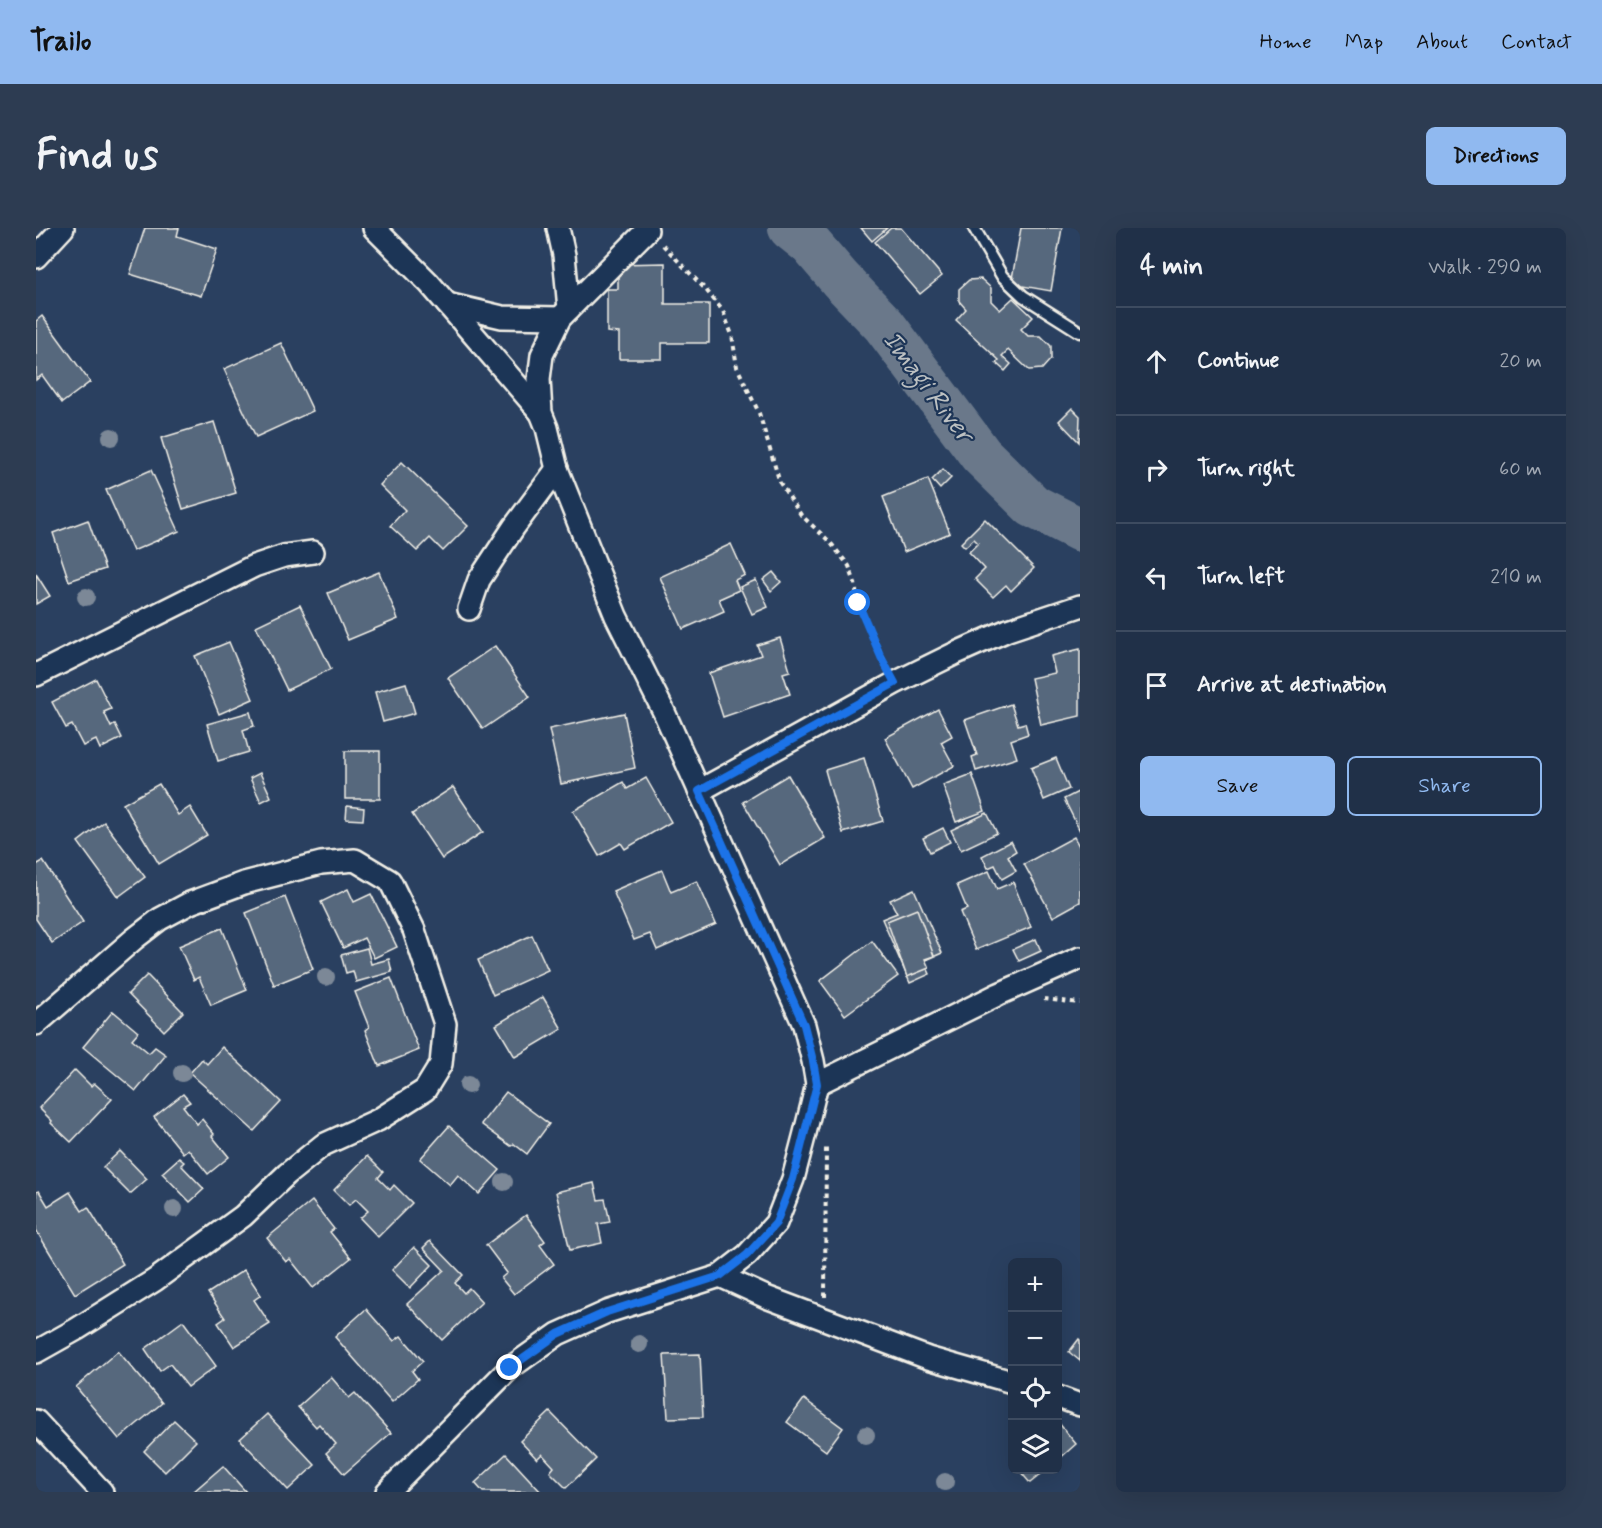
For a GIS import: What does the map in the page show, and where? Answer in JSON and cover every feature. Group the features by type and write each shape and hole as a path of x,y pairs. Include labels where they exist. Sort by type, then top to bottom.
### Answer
{"street":[{"path":"36,257 63,228"},
{"path":"374,228 447,304 541,413 557,469 616,616 664,712 804,1025 817,1084 793,1179 776,1223 747,1255 720,1276 607,1312 558,1334 510,1368 387,1492"},
{"path":"558,228 564,255 564,314"},
{"path":"541,413 542,355 564,314 647,230"},
{"path":"447,304 502,317 564,314"},
{"path":"470,609 479,580 514,526 557,469"},
{"path":"36,675 254,566 284,556 313,552"},
{"path":"699,791 895,683 954,654 1008,630 1080,606"},
{"path":"36,1024 134,939 160,920 190,903 244,883 299,868 321,863 355,860 390,881 414,930 445,1024 441,1064 425,1090 378,1120 324,1145 286,1174 243,1216 155,1280 36,1352"},
{"path":"817,1084 999,994 1080,958"},
{"path":"720,1276 766,1297 928,1358 1008,1381"},
{"path":"1062,1398 1080,1405"},
{"path":"36,1421 102,1492"}],"lane":[{"path":"974,228 1002,276 1023,296 1080,332"}],"path":[{"path":"647,230 706,290 723,311 732,335 737,367 759,413 780,483 801,514 830,542 849,566 855,583 858,603 895,683"},
{"path":"825,1319 826,1143"}],"building":[{"path":"145,228 179,228 177,236 217,249 201,296 130,274"},
{"path":"861,228 887,228 872,241"},
{"path":"891,228 901,228 942,276 920,294 875,242"},
{"path":"1021,228 1062,228 1051,291 1011,284"},
{"path":"665,263 665,304 709,304 709,343 662,343 662,359 619,359 619,333 607,332 607,289 618,289 618,264"},
{"path":"981,279 991,288 991,301 1000,310 1013,298 1033,317 1021,329 1028,336 1041,336 1051,346 1051,359 1042,369 1029,370 1008,350 1002,356 1011,364 1005,371 996,363 999,360 956,320 966,309 959,301 959,289 969,280"},
{"path":"42,316 90,382 62,403 42,375 36,380 36,321"},
{"path":"281,343 313,411 256,437 224,369"},
{"path":"1072,408 1080,416 1079,442 1059,421"},
{"path":"214,422 236,493 183,509 161,438"},
{"path":"402,462 468,526 443,551 430,538 417,551 390,526 405,510 380,485"},
{"path":"943,469 951,478 940,489 932,480"},
{"path":"151,470 179,531 133,551 106,490"},
{"path":"928,479 950,533 904,552 883,497"},
{"path":"985,519 1034,568 1011,591 1006,585 993,597 975,579 985,569 969,552 978,543 974,539 965,547 961,543"},
{"path":"88,520 105,569 69,581 53,533"},
{"path":"731,544 745,575 735,580 739,590 719,599 724,611 683,629 660,577"},
{"path":"379,572 398,619 348,640 328,593"},
{"path":"773,572 781,582 771,591 763,580"},
{"path":"36,574 50,596 36,604"},
{"path":"756,580 768,607 752,614 740,587"},
{"path":"300,605 331,669 287,690 256,626"},
{"path":"780,638 790,671 783,673 790,694 723,717 709,673 761,655 757,645"},
{"path":"229,642 253,699 219,714 195,656"},
{"path":"495,646 530,697 483,729 448,678"},
{"path":"1080,649 1080,716 1041,725 1031,678 1055,673 1051,656"},
{"path":"96,679 111,709 104,712 111,727 115,724 122,738 100,749 96,740 83,746 72,725 66,728 52,702"},
{"path":"406,683 415,713 383,722 375,692"},
{"path":"1011,704 1018,725 1025,723 1028,734 1011,740 1017,758 976,771 972,757 977,755 965,720"},
{"path":"938,709 952,736 941,742 954,766 912,789 885,738"},
{"path":"250,712 254,726 243,730 249,752 218,761 207,724"},
{"path":"624,713 635,768 561,784 549,729"},
{"path":"345,751 380,751 380,799 345,799"},
{"path":"864,758 883,821 843,833 825,770"},
{"path":"1056,758 1069,789 1044,800 1031,768"},
{"path":"260,773 271,797 261,802 250,778"},
{"path":"972,774 985,811 956,822 943,785"},
{"path":"788,775 825,838 780,865 743,802"},
{"path":"646,778 671,822 625,849 621,843 599,856 573,811 623,782 627,789"},
{"path":"159,784 178,815 190,807 207,835 159,864 123,804"},
{"path":"453,787 483,832 442,859 412,814"},
{"path":"1080,791 1080,831 1064,799"},
{"path":"347,806 364,808 363,820 346,819"},
{"path":"987,813 997,833 961,850 951,830"},
{"path":"104,822 145,877 118,897 78,842"},
{"path":"943,828 950,842 930,852 923,838"},
{"path":"1074,837 1080,848 1080,902 1053,917 1024,864"},
{"path":"1011,841 1016,851 1008,856 1016,871 1002,879 995,865 988,868 982,856"},
{"path":"43,861 83,922 52,943 36,919 36,865"},
{"path":"662,870 671,892 697,881 716,924 657,950 650,934 634,940 613,891"},
{"path":"989,871 997,889 1013,882 1031,927 976,950 960,912 967,909 957,885"},
{"path":"348,889 354,902 371,894 397,947 374,958 364,938 343,948 321,902"},
{"path":"914,889 942,953 924,961 930,974 910,983 882,919 897,913 890,900"},
{"path":"285,897 313,969 274,985 246,913"},
{"path":"917,909 934,956 925,959 929,968 907,977 887,921"},
{"path":"222,928 247,990 211,1005 199,977 194,980 179,946"},
{"path":"532,935 548,970 493,995 478,960"},
{"path":"1036,939 1041,951 1019,961 1013,949"},
{"path":"872,941 898,976 845,1015 820,981"},
{"path":"367,948 371,964 389,959 392,972 356,982 353,971 346,973 341,955"},
{"path":"147,975 183,1012 164,1031 128,994"},
{"path":"391,978 419,1050 379,1066 365,1030 369,1027 355,992"},
{"path":"543,997 562,1029 515,1057 496,1025"},
{"path":"113,1011 138,1032 132,1039 149,1053 155,1047 166,1055 136,1091 83,1047"},
{"path":"222,1047 281,1102 254,1131 190,1073 202,1059 207,1064"},
{"path":"75,1070 91,1086 94,1083 112,1099 71,1142 39,1108"},
{"path":"506,1092 549,1124 527,1154 514,1144 511,1146 481,1124"},
{"path":"183,1094 190,1102 183,1106 197,1124 202,1119 229,1157 208,1174 188,1149 183,1153 154,1117"},
{"path":"449,1126 500,1170 479,1194 458,1175 450,1185 420,1159"},
{"path":"120,1151 147,1179 130,1194 103,1167"},
{"path":"367,1156 383,1172 378,1178 390,1190 394,1185 412,1203 378,1237 360,1218 368,1211 356,1199 349,1205 334,1190"},
{"path":"179,1158 184,1162 181,1165 204,1189 190,1202 162,1173"},
{"path":"594,1183 598,1200 605,1199 610,1222 598,1224 602,1243 570,1250 556,1192"},
{"path":"39,1191 48,1206 70,1192 82,1211 88,1207 123,1264 75,1294 36,1230 36,1192"},
{"path":"312,1201 334,1229 330,1232 351,1258 313,1288 290,1259 286,1262 267,1238"},
{"path":"526,1215 545,1241 540,1245 554,1264 514,1294 501,1278 507,1273 486,1245"},
{"path":"430,1241 463,1275 455,1283 464,1293 469,1288 482,1302 442,1340 407,1304 444,1270 423,1248"},
{"path":"414,1247 432,1265 410,1288 392,1270"},
{"path":"244,1270 261,1295 254,1300 270,1324 234,1347 218,1323 225,1318 208,1293"},
{"path":"366,1309 394,1341 401,1336 423,1361 412,1371 418,1379 392,1402 335,1337"},
{"path":"183,1321 216,1366 188,1387 170,1364 160,1371 145,1349"},
{"path":"1080,1340 1080,1361 1069,1352"},
{"path":"118,1351 162,1403 119,1439 76,1387"},
{"path":"700,1354 703,1417 668,1418 664,1355"},
{"path":"331,1377 349,1398 355,1393 391,1433 344,1474 326,1453 336,1444 319,1424 316,1427 298,1407"},
{"path":"804,1399 843,1428 826,1451 787,1422"},
{"path":"550,1412 596,1459 566,1488 550,1472 554,1467 542,1454 537,1459 520,1441"},
{"path":"267,1414 315,1465 288,1490 240,1439"},
{"path":"174,1420 196,1441 165,1472 144,1451"},
{"path":"1062,1427 1076,1444 1062,1456"},
{"path":"506,1454 541,1492 483,1492 475,1483"},
{"path":"223,1466 246,1492 193,1492"},
{"path":"1022,1474 1041,1474 1030,1483"}],"waterway":[{"name":"Imagi River","path":"790,228 810,244 884,325 981,455 1033,506 1080,530"}],"route":[{"path":"510,1368 558,1334 607,1312 720,1276 747,1255 776,1223 793,1179 817,1084 813,1061 804,1025 699,791 895,683 867,627 858,603"}]}
